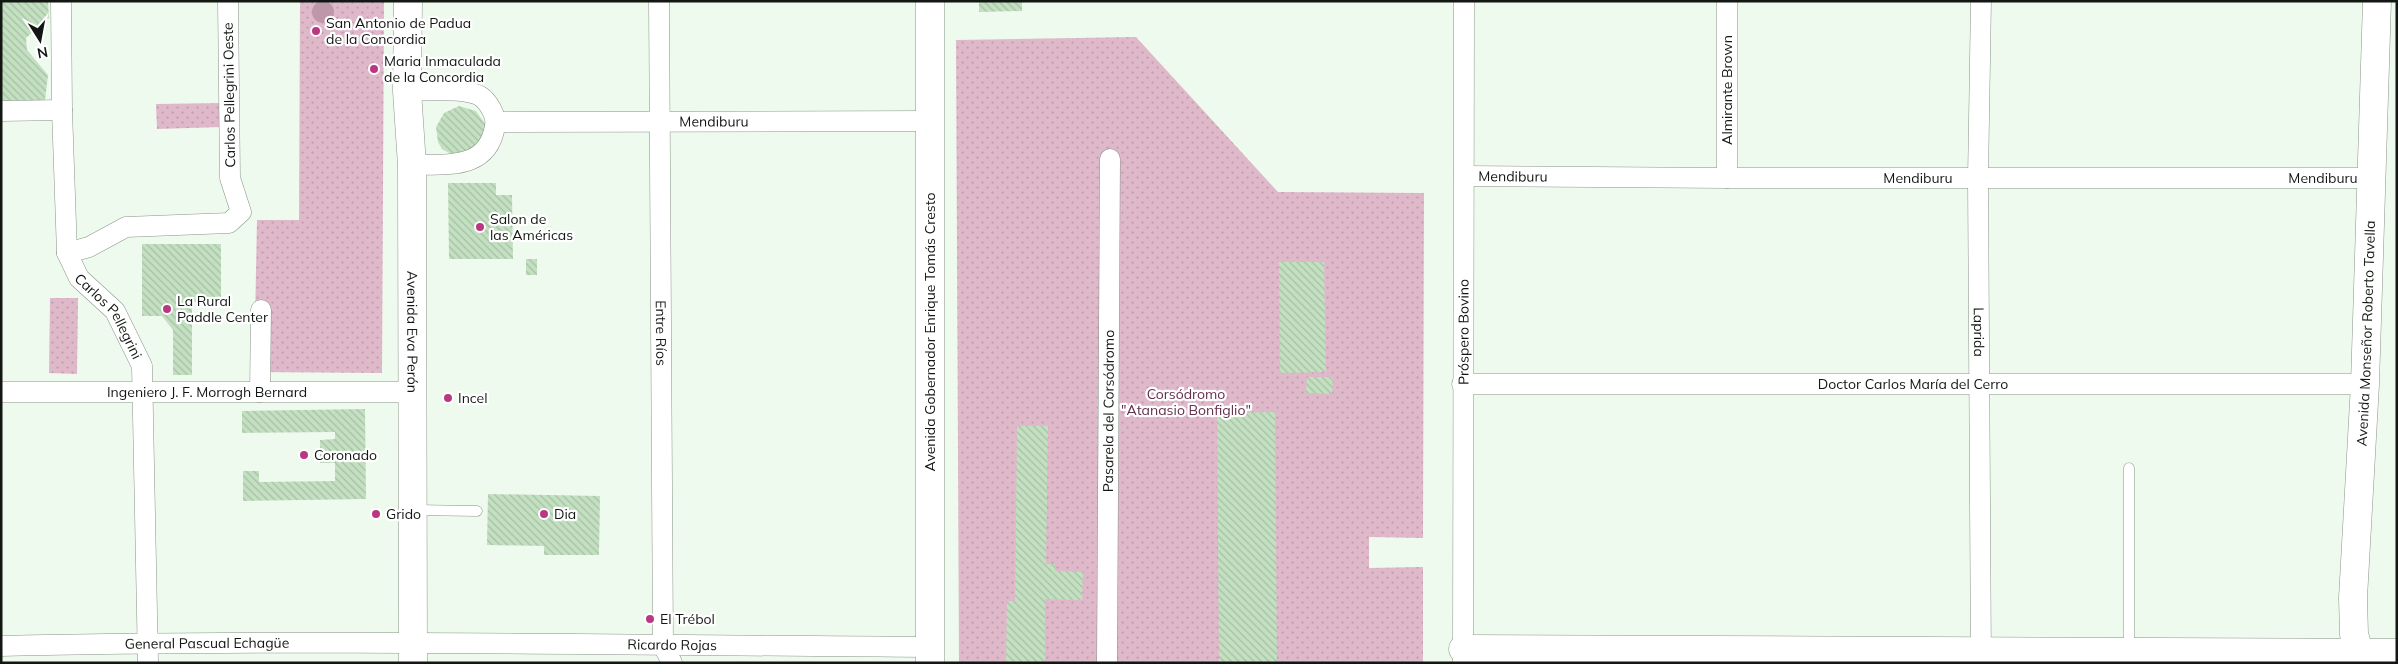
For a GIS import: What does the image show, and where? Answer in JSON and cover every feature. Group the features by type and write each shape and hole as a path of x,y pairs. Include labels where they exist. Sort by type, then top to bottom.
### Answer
{"street":[{"name":"Carlos Pellegrini","path":"61,1 62,110 67,253 79,278 115,311 142,366 148,663"},
{"name":"Carlos Pellegrini Oeste","path":"67,253 89,247 126,226 229,223 242,212 230,178 228,1"},
{"name":"Avenida Eva Perón","path":"408,1 408,91 412,166 413,653"},
{"name":"Entre Ríos","path":"659,1 668,654"},
{"name":"Avenida Gobernador Enrique Tomás Cresto","path":"930,1 930,655"},
{"name":"Próspero Bovino","path":"1463,656 1464,1"},
{"name":"Almirante Brown","path":"1727,1 1728,178"},
{"name":"Laprida","path":"1981,1 1978,178 1981,656"},
{"name":"Avenida Monseñor Roberto Tavella","path":"2361,658 2354,634 2352,598 2365,384 2377,1"},
{"path":"408,91 460,92 480,96 493,112 496,122 492,142 483,154 463,163 412,166"},
{"path":"1,111 62,110"},
{"name":"Mendiburu","path":"496,122 930,121"},
{"name":"Pasarela del Corsódromo","path":"1107,663 1110,159"},
{"name":"Mendiburu","path":"1464,176 2372,178"},
{"path":"260,392 261,310"},
{"name":"Doctor Carlos María del Cerro","path":"1462,384 2365,384"},
{"name":"Ingeniero J. F. Morrogh Bernard","path":"1,392 413,392"},
{"name":"General Pascual Echagüe","path":"1,646 148,643 413,653"},
{"path":"1463,656 1981,656 2128,652 2176,658 2361,658 2397,653"},
{"name":"Ricardo Rojas","path":"413,653 930,655"}],"lane":[{"path":"2128,652 2129,468"},
{"path":"413,510 477,511"}],"green space":[{"path":"300,1 384,1 382,373 254,372 257,220 299,220"},
{"name":"Corsódromo \"Atanasio Bonfiglio\"","path":"1136,37 1278,192 1424,193 1423,538 1369,537 1369,568 1423,567 1423,663 959,663 956,40"},
{"path":"222,103 222,127 157,129 156,104"},
{"path":"50,298 78,298 77,374 49,373"}],"shaded area":[{"path":"323,1 331,4 334,12 331,20 323,23 315,20 312,12 315,4"}],"building":[{"path":"1,1 48,1 49,18 26,38 27,50 48,75 44,108 9,107 1,98"},
{"path":"979,1 1022,1 1022,11 979,12"},
{"path":"459,106 476,111 486,125 484,142 456,157 442,149 438,142 436,127 444,113"},
{"name":"Salon de las Américas","path":"448,183 496,183 496,195 512,195 513,259 449,259"},
{"name":"La Rural Paddle Center","path":"142,244 221,244 221,302 192,302 192,375 173,375 173,330 162,316 142,316"},
{"path":"526,259 537,259 537,275 526,275"},
{"path":"1279,262 1324,262 1326,372 1280,373"},
{"path":"1307,377 1333,377 1332,394 1306,393"},
{"path":"365,409 366,499 243,501 243,471 259,471 259,482 335,481 335,463 320,463 320,440 335,439 335,432 242,433 242,411"},
{"path":"1275,412 1277,663 1219,663 1217,413"},
{"path":"1017,426 1048,426 1046,564 1055,564 1055,571 1083,572 1082,600 1045,599 1045,663 1006,663 1007,601 1015,601"},
{"name":"Dia","path":"488,494 600,496 599,555 544,555 544,546 487,545"}],"place":[{"name":"San Antonio de Padua de la Concordia","path":"316,31"},
{"name":"Maria Inmaculada de la Concordia","path":"374,69"},
{"name":"Salon de las Américas","path":"480,227"},
{"name":"La Rural Paddle Center","path":"167,309"},
{"name":"Incel","path":"448,398"},
{"name":"Coronado","path":"304,455"},
{"name":"Grido","path":"376,514"},
{"name":"Dia","path":"544,514"},
{"name":"El Trébol","path":"650,619"}]}
